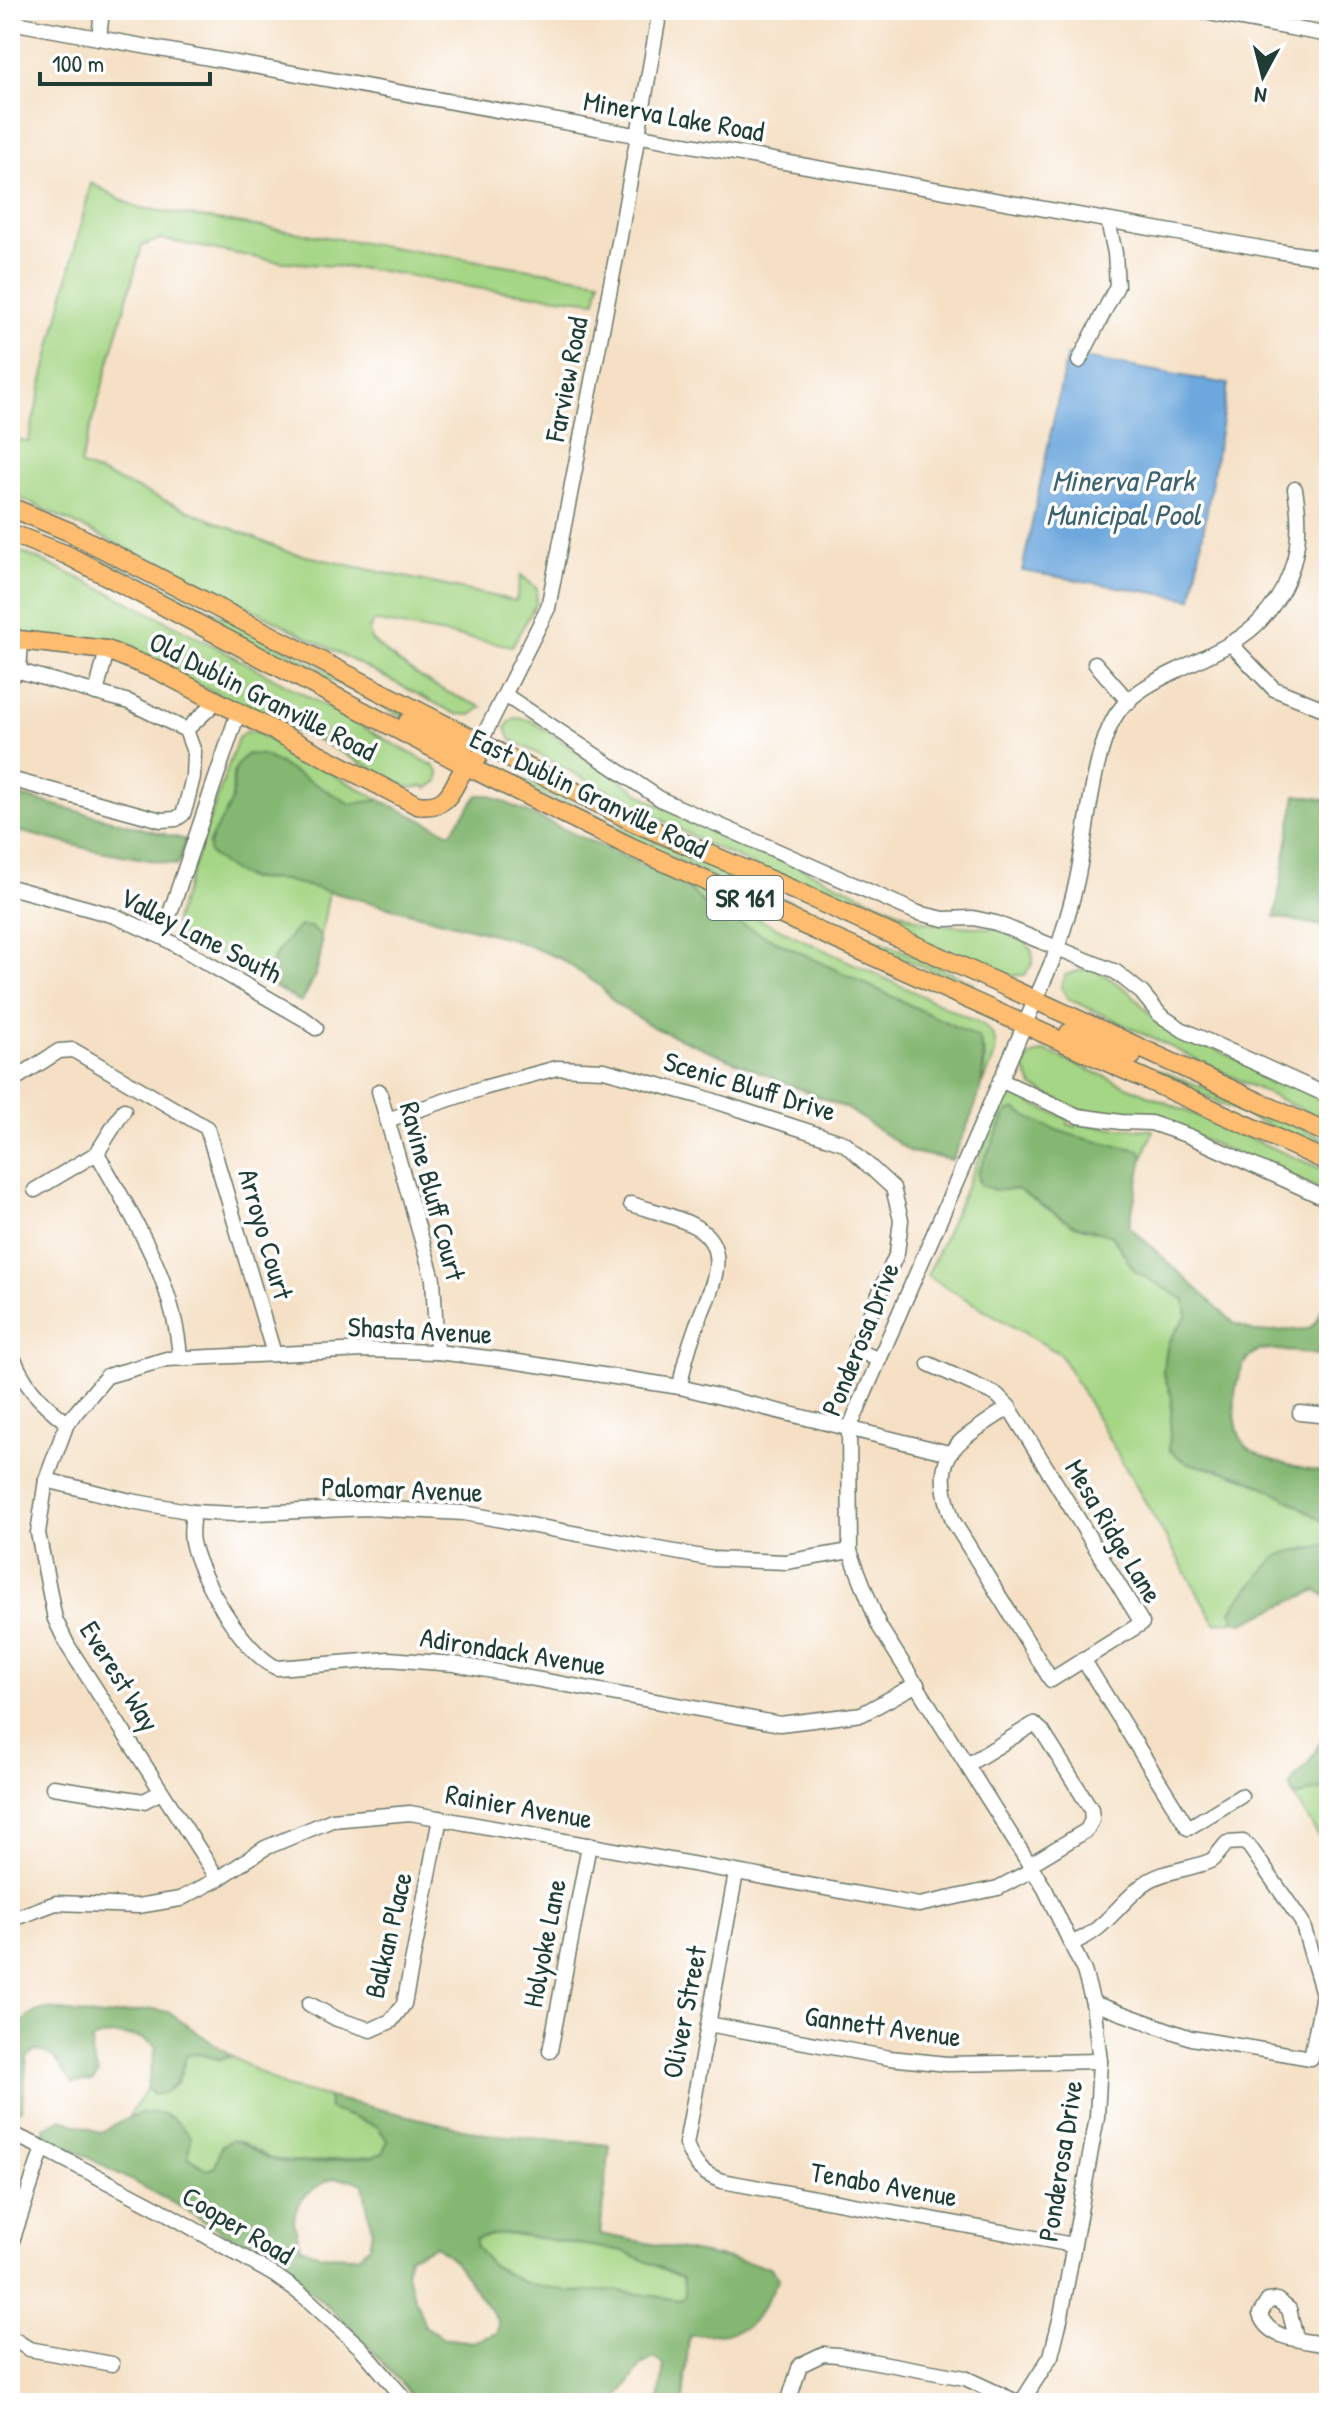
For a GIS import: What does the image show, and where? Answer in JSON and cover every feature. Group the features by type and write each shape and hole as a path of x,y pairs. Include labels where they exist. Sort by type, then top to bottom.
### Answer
{"main road":[{"name":"East Dublin Granville Road","path":"10,507 70,532 619,815 1329,1134"},
{"name":"East Dublin Granville Road","path":"10,533 67,555 467,766 629,846 1329,1162"},
{"name":"Old Dublin Granville Road","path":"15,640 107,650 159,671 417,805 428,807 447,799 467,766"},
{"path":"257,653 276,653 462,748 475,749 480,743"},
{"path":"467,766 472,760 489,761 592,812 619,815"},
{"path":"794,921 1001,1002 1036,1000"},
{"path":"1026,1025 1057,1028 1236,1092"}],"street":[{"path":"99,38 102,10"},
{"name":"Farview Road","path":"480,743 548,608 660,10"},
{"path":"1192,10 1329,35"},
{"name":"Minerva Lake Road","path":"10,22 1277,251 1329,256"},
{"path":"1079,361 1117,286 1115,253 1108,221"},
{"name":"Ponderosa Drive","path":"1020,2403 1051,2356 1061,2316 1097,2117 1100,2061 1093,2003 1084,1971 1045,1889 879,1626 850,1551 849,1429 1058,948 1076,884 1101,750 1118,711 1148,685 1230,643 1260,621 1284,588 1299,547 1299,512 1295,489"},
{"path":"10,779 161,820 176,819 183,814 193,777 194,752 186,730 129,702 14,675 15,640"},
{"path":"1230,643 1274,689 1329,711"},
{"path":"96,693 107,650"},
{"path":"1095,663 1129,702"},
{"name":"East Dublin Granville Road","path":"505,695 662,800 918,913 944,919 973,918 996,923 1116,972 1142,993 1160,1015 1183,1030 1329,1096"},
{"path":"186,730 217,701"},
{"path":"162,937 238,713"},
{"name":"Valley Lane South","path":"10,887 115,916 162,937 316,1028"},
{"name":"Arroyo Court","path":"10,1082 59,1051 73,1050 207,1128 274,1354"},
{"name":"Scenic Bluff Drive","path":"387,1120 470,1092 557,1068 604,1070 699,1096 844,1143 893,1188 901,1220 897,1253 855,1349 877,1359"},
{"path":"1000,1080 1078,1116 1164,1127 1329,1200"},
{"name":"Ravine Bluff Court","path":"379,1091 433,1279 437,1352"},
{"path":"35,1190 97,1153 124,1110"},
{"path":"97,1153 153,1254 176,1319 180,1358"},
{"path":"631,1204 697,1227 709,1237 717,1259 715,1282 696,1328 680,1387"},
{"path":"10,1349 13,1369 37,1399 67,1423"},
{"name":"Shasta Avenue","path":"46,1480 67,1423 107,1376 167,1359 365,1350 437,1352 566,1368 680,1387 949,1453"},
{"name":"Mesa Ridge Lane","path":"929,1364 997,1395 1009,1407 1142,1623 1083,1659"},
{"path":"1009,1407 962,1440 945,1461 943,1492 953,1521 1051,1680 1083,1659 1188,1828 1241,1796"},
{"path":"1300,1413 1329,1416"},
{"name":"Palomar Avenue","path":"46,1480 131,1501 193,1512 235,1514 368,1508 464,1513 713,1559 786,1562 850,1551"},
{"name":"Everest Way","path":"46,1480 38,1533 55,1619 68,1646 218,1879"},
{"name":"Adirondack Avenue","path":"193,1512 191,1540 204,1578 245,1642 265,1662 277,1668 389,1659 454,1664 780,1724 862,1714 917,1684"},
{"name":"Rainier Avenue","path":"10,1920 56,1903 138,1906 180,1899 218,1879 265,1848 332,1820 410,1813 919,1905 998,1888 1087,1830 1092,1820 1091,1809 1042,1731 1034,1724 967,1765"},
{"path":"53,1787 144,1801 161,1792"},
{"name":"Balkan Place","path":"309,2004 337,2019 371,2030 391,2021 404,2004 440,1818"},
{"path":"1071,1943 1083,1939 1115,1914 1145,1883 1212,1860 1227,1843 1243,1842 1249,1846 1302,1922 1323,1994 1311,2058 1191,2038 1093,2003"},
{"name":"Holyoke Lane","path":"550,2051 589,1845"},
{"name":"Oliver Street","path":"692,2160 686,2144 736,1873"},
{"name":"Gannett Avenue","path":"708,2024 890,2058 947,2064 1100,2061"},
{"name":"Cooper Road","path":"10,2133 161,2210 276,2276 305,2297 361,2348 408,2403"},
{"path":"10,2247 43,2148"},
{"name":"Tenabo Avenue","path":"692,2160 705,2175 722,2181 1073,2245"},
{"path":"10,2337 29,2349 112,2364"},
{"path":"1296,2338 1329,2345"},
{"path":"788,2403 800,2365 823,2354 965,2378 1020,2403"}],"green space":[{"path":"91,183 135,207 600,280 596,301 482,289 377,270 274,261 160,239 142,246 80,465 288,552 516,601 521,575 537,589 536,604 512,646 373,621 369,630 371,640 411,671 482,707 471,715 456,714 243,604 10,493 10,437 28,442"},
{"path":"10,547 119,597 277,680 434,766 439,774 438,781 427,789 424,786 413,788 402,785 320,741 284,727 161,666 10,634"},
{"path":"88,553 159,583 426,723 423,728 357,692 260,648"},
{"path":"515,718 530,720 655,803 912,917 935,924 1013,934 1024,940 1031,950 1033,963 1024,975 1004,976 705,843 510,739 506,728"},
{"path":"254,731 380,800 351,804 263,755 233,772 232,803 208,844 246,879 283,880 329,891 321,936 310,927 276,953 264,981 180,935 175,928 175,920 238,738 245,732"},
{"path":"247,754 263,755 351,804 380,800 450,833 478,795 489,795 682,883 711,910 979,1038 983,1054 981,1085 972,1115 952,1160 911,1152 848,1109 653,1027 616,1004 600,986 561,959 512,939 284,880 250,878 236,873 209,853 209,847 232,799 236,767"},
{"path":"527,781 974,983 972,986 794,916 525,786"},
{"path":"10,793 186,840 178,865 89,849 10,829"},
{"path":"1296,795 1329,800 1329,927 1275,917"},
{"path":"682,883 982,1024 990,1031 996,1045 983,1084 985,1056 979,1038 711,910"},
{"path":"300,926 310,927 321,936 317,970 301,1002 264,981 279,951"},
{"path":"1088,968 1130,992 1159,1024 1329,1101 1329,1122 1068,999 1061,987 1065,975"},
{"path":"1085,1042 1246,1104 1329,1141 1329,1153"},
{"path":"1045,1051 1329,1172 1329,1193 1147,1116 1079,1110 1033,1087 1024,1069 1030,1056"},
{"path":"1011,1093 1068,1119 1067,1124 1076,1127 1078,1122 1101,1127 1153,1130 1143,1158 1140,1150 1075,1136 1015,1110 1007,1112 978,1173 978,1181 995,1190 1017,1189 1072,1224 1112,1236 1135,1271 1185,1300 1187,1315 1168,1343 1163,1372 1172,1398 1169,1449 1190,1463 1256,1483 1329,1525 1329,1543 1283,1553 1275,1559 1231,1611 1235,1621 1215,1623 1060,1354 927,1276 996,1119 1000,1120 999,1115"},
{"path":"1015,1109 1059,1131 1140,1150 1143,1158 1129,1226 1235,1324 1255,1332 1308,1329 1316,1323 1323,1307 1329,1307 1329,1352 1325,1356 1263,1350 1252,1355 1239,1376 1235,1405 1239,1432 1249,1448 1283,1463 1329,1472 1329,1525 1256,1483 1190,1463 1169,1449 1172,1398 1163,1372 1168,1343 1187,1315 1185,1300 1135,1271 1112,1236 1072,1224 1017,1189 995,1190 980,1185 978,1173 1007,1112"},
{"path":"1329,1543 1329,1604 1327,1597 1317,1590 1243,1623 1235,1621 1231,1611 1278,1556"},
{"path":"1329,1727 1329,1787 1300,1796 1293,1795 1290,1786 1308,1764"},
{"path":"1329,1787 1329,1853 1293,1795 1300,1796"},
{"path":"49,2009 102,2017 153,2009 168,2012 231,2056 187,2055 173,2086 154,2095 147,2088 156,2046 143,2039 115,2035 92,2040 91,2054 98,2073 93,2081 73,2083 53,2058 35,2051 27,2057 22,2108 15,2114 10,2112 10,2065 16,2034 34,2013"},
{"path":"194,2053 220,2060 231,2056 286,2087 328,2097 330,2109 377,2126 387,2140 383,2153 372,2157 303,2162 271,2159 242,2142 221,2148 215,2167 208,2170 128,2118 147,2088 154,2095 177,2084 187,2055"},
{"path":"328,2097 485,2134 610,2145 600,2234 770,2267 779,2278 761,2310 746,2326 725,2333 689,2335 683,2403 659,2403 664,2365 655,2358 642,2364 615,2403 419,2403 346,2322 281,2266 175,2204 44,2134 44,2128 62,2119 99,2132 129,2118 157,2113 171,2118 184,2129 190,2137 188,2158 208,2170 215,2167 221,2147 231,2140 280,2162 320,2162 372,2157 383,2153 387,2140 377,2126 329,2109","holes":["334,2178 363,2184 372,2231 369,2246 358,2256 319,2255 301,2247 295,2212 302,2199","506,2233 623,2251 683,2278 685,2296 680,2300 612,2290 573,2292 524,2283 491,2265 476,2247 476,2238","436,2246 454,2261 498,2321 497,2333 473,2342 443,2338 425,2326 406,2273 409,2256"]},
{"path":"506,2233 624,2251 684,2278 685,2296 680,2300 612,2290 573,2292 524,2283 491,2265 476,2247 476,2238"}],"water":[{"name":"Minerva Park Municipal Pool","path":"1067,355 1228,384 1192,599 1022,571"}]}
